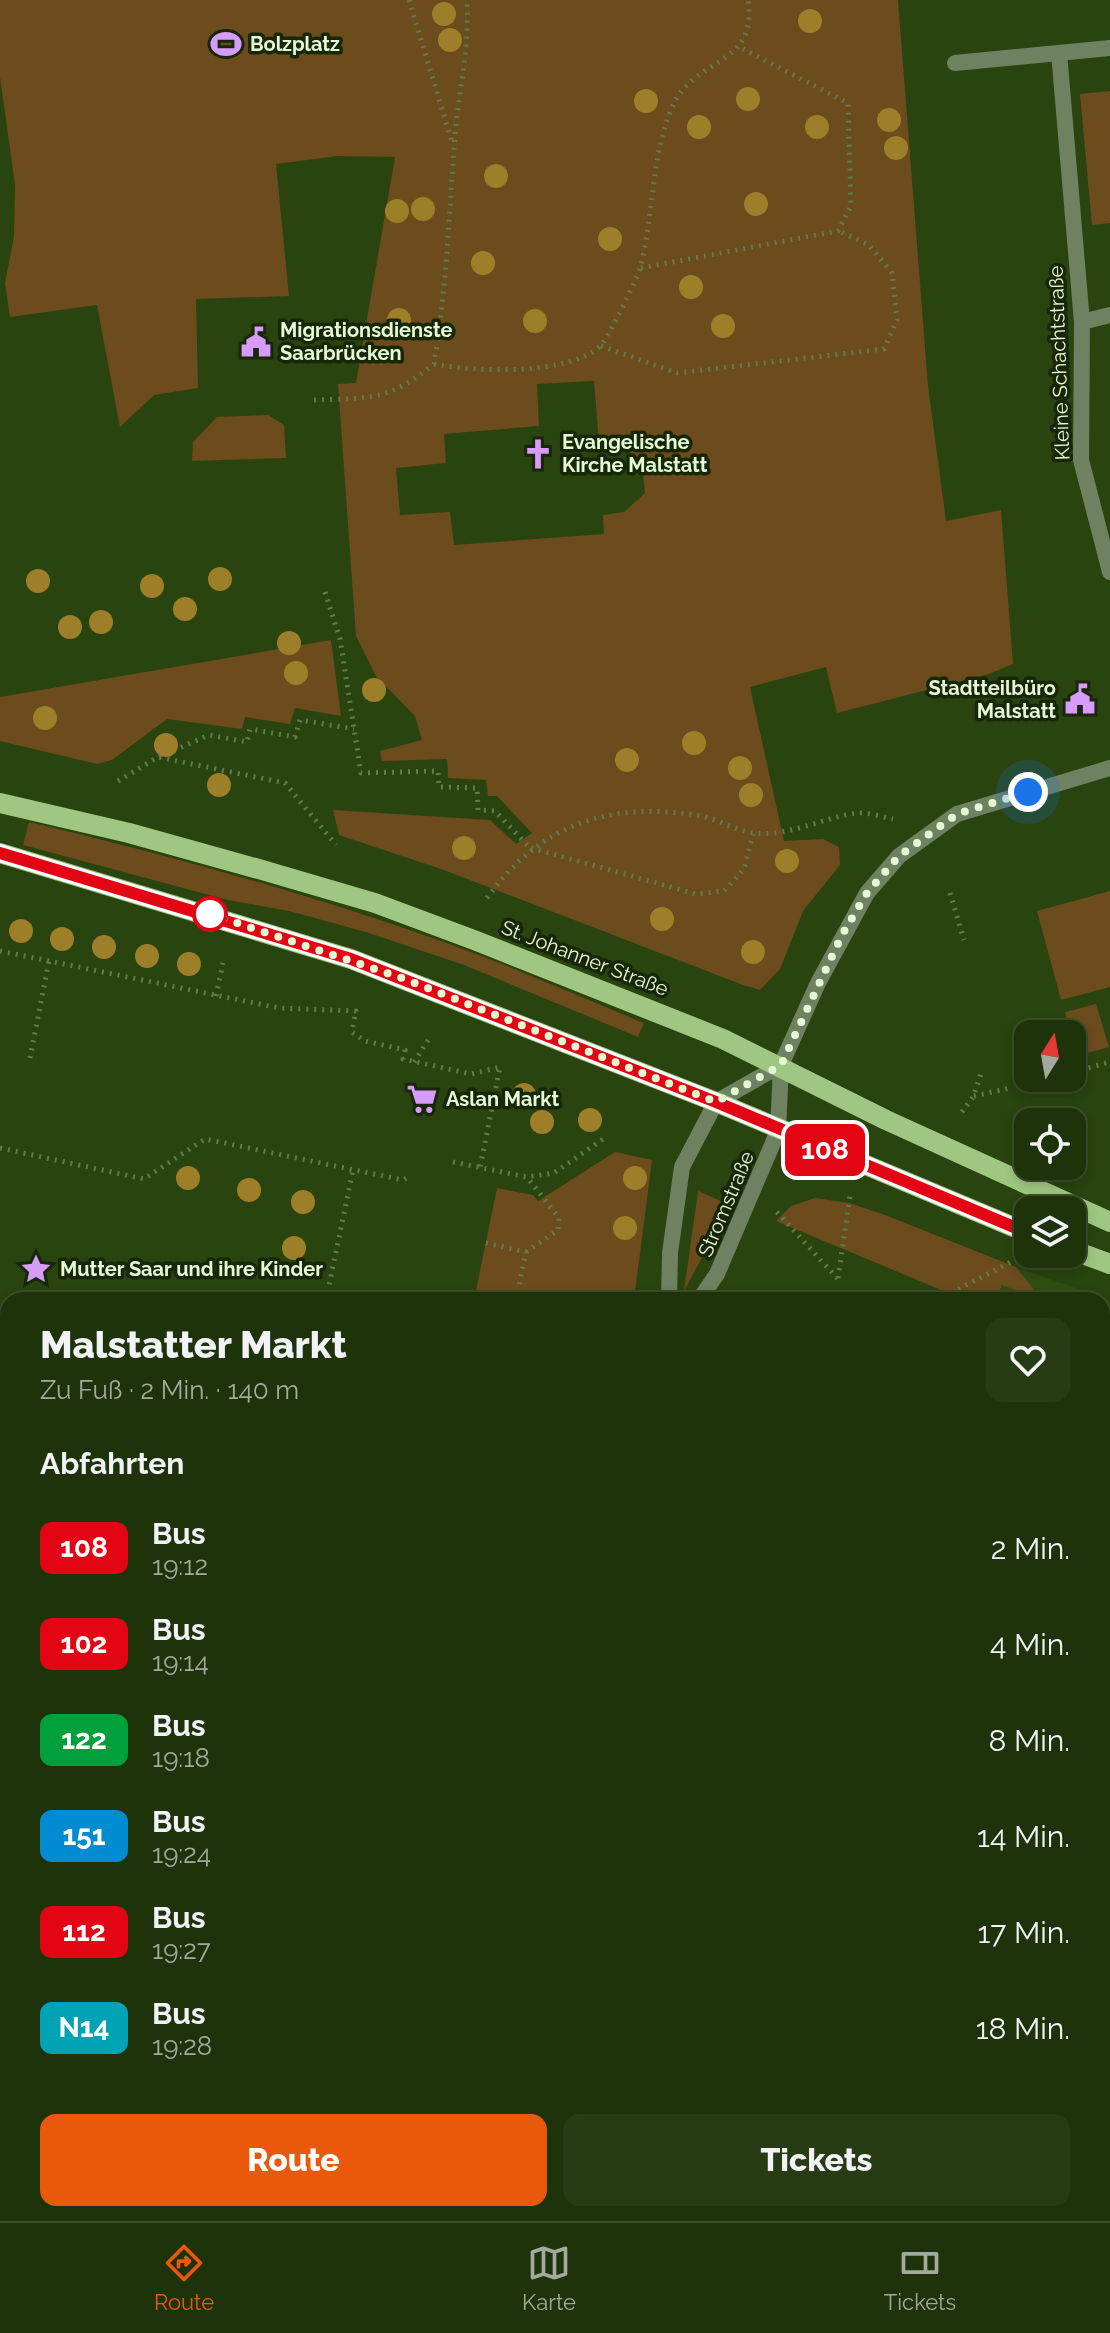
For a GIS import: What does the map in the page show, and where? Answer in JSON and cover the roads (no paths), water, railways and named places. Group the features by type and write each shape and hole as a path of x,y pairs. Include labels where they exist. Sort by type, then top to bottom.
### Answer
{"main road":[{"name":"St. Johanner Straße","path":"9,805 129,833 375,903 635,1002 781,1065 886,1120 1110,1222"},
{"path":"3,854 351,959 716,1102 778,1131 1014,1227"},
{"path":"1086,1255 1110,1264"}],"street":[{"path":"955,63 1110,48"},
{"name":"Kleine Schachtstraße","path":"1059,53 1082,322 1081,460 1110,572"},
{"path":"1082,322 1110,315"},
{"path":"716,1102 781,1065 842,935 867,893 899,856 957,814 1110,768"},
{"name":"Stromstraße","path":"705,1292 717,1274 778,1131 781,1065"},
{"name":"Stromstraße","path":"669,1292 670,1253 682,1167 716,1102"}],"place":[{"name":"Bolzplatz","path":"226,44"},
{"name":"Migrationsdienste Saarbrücken","path":"256,342"},
{"name":"Evangelische Kirche Malstatt","path":"538,454"},
{"name":"Stadtteilbüro Malstatt","path":"1080,699"},
{"name":"Aslan Markt","path":"422,1099"},
{"name":"Mutter Saar und ihre Kinder","path":"36,1269"}]}
